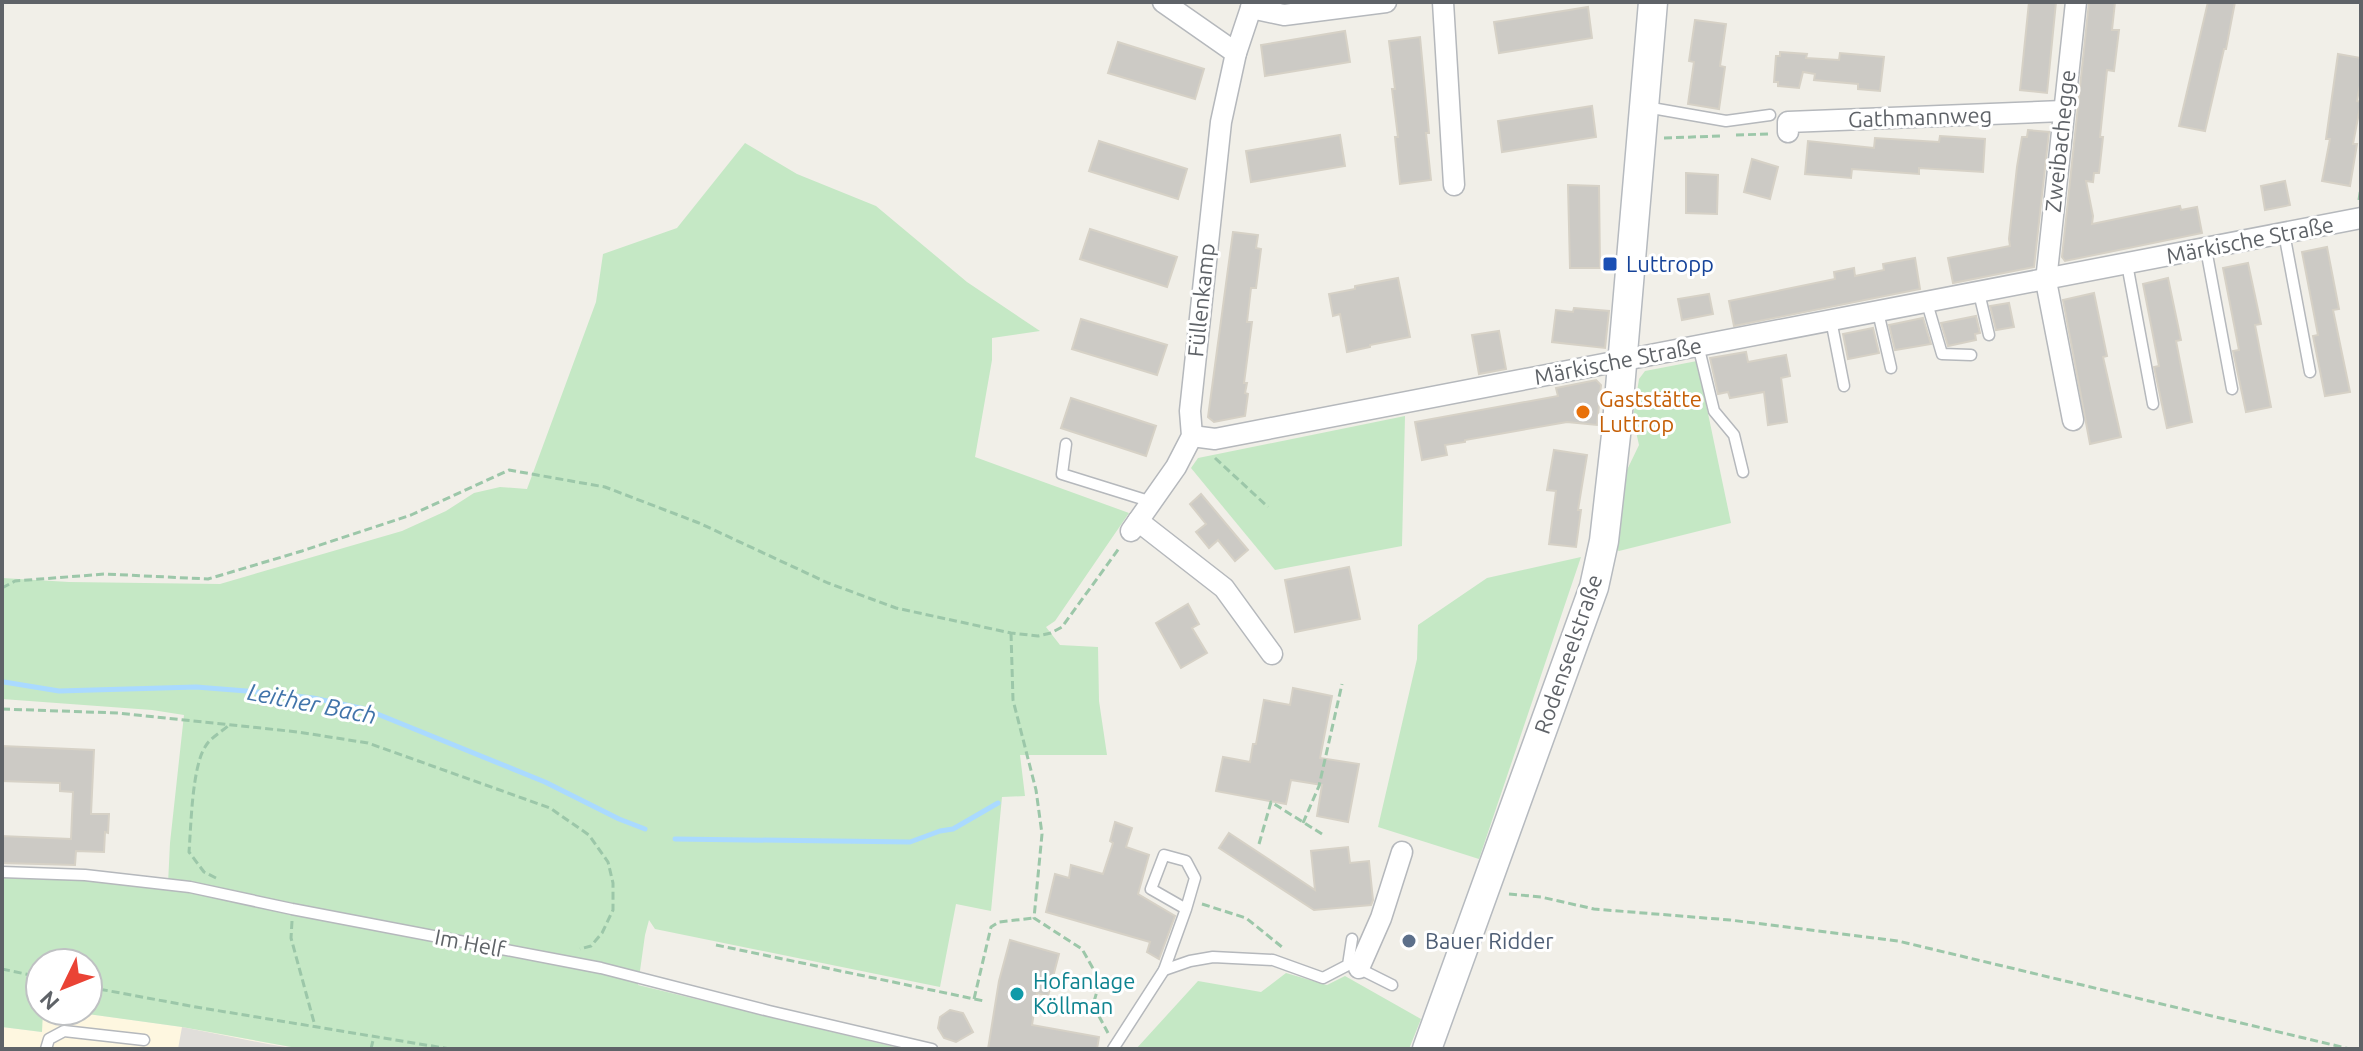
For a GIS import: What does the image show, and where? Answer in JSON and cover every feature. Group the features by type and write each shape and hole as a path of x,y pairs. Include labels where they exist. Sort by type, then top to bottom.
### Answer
{"main road":[{"name":"Rodenseelstraße","path":"1427,1049 1594,587 1604,541 1653,2"}],"street":[{"path":"1163,2 1236,53"},
{"path":"1252,5 1284,15 1386,2"},
{"path":"1443,2 1454,185"},
{"name":"Zweibachegge","path":"2046,281 2076,2"},
{"name":"Füllenkamp","path":"1135,526 1176,467 1192,436 1190,411 1221,122 1236,53 1252,5"},
{"name":"Gathmannweg","path":"1788,132 1788,122 2063,111"},
{"name":"Märkische Straße","path":"1192,436 1215,439 2361,218"},
{"path":"2046,281 2073,420"},
{"path":"1135,526 1224,588 1272,654"},
{"path":"1354,966 1381,918 1402,852"}],"lane":[{"path":"1644,106 1726,121 1770,115"},
{"path":"2284,233 2310,372"},
{"path":"2206,249 2232,389"},
{"path":"2127,264 2153,404"},
{"path":"1979,293 1989,335"},
{"path":"1927,303 1942,354 1971,355"},
{"path":"1878,312 1891,368"},
{"path":"1831,320 1844,386"},
{"path":"1698,345 1714,411 1734,435 1743,472"},
{"path":"1066,444 1062,474 1152,502"},
{"path":"1111,1044 1164,970 1188,905 1195,878 1186,861 1164,855 1151,889 1188,905"},
{"name":"Im Helf","path":"2,872 85,875 190,887 601,968 932,1049"},
{"path":"1352,939 1354,966"},
{"path":"1164,970 1213,957 1273,960 1323,978 1354,966 1392,985"},
{"path":"46,1049 49,1039 64,1031 144,1040"}],"path":[{"path":"1642,139 1788,132"},
{"path":"1192,436 1268,507"},
{"path":"2,588 15,581 105,574 208,579 411,515 509,470 605,487 699,523 828,583 896,608 1038,636 1062,627 1135,526"},
{"path":"1011,633 1013,700 1036,790 1042,834 1034,918"},
{"path":"1303,823 1319,786 1342,684"},
{"path":"2,709 118,713 298,732 368,743 550,808 589,835 608,862 613,883 613,910 602,933 591,946 571,948"},
{"path":"217,878 204,872 189,852 198,767 205,746 228,726"},
{"path":"1259,844 1271,802 1322,834"},
{"path":"1486,887 1508,894 1541,897 1594,909 1730,920 1898,941 2350,1049"},
{"path":"1188,905 1246,918 1285,950 1299,969"},
{"path":"292,909 291,938 315,1026"},
{"path":"974,999 991,927 999,922 1034,918 1082,949 1100,981 1093,1005 1111,1044"},
{"path":"716,945 984,1001"},
{"path":"2,969 24,974"},
{"path":"104,990 450,1049"},
{"path":"371,1049 374,1036"}],"shaded area":[{"path":"104,1016 298,1049 2,1049 2,1027 41,1032 41,1027 104,1027"},
{"path":"182,1027 268,1044 298,1049 178,1049"}],"green space":[{"path":"745,143 797,174 876,206 967,282 1040,331 992,338 992,360 975,457 1129,513 1055,621 1046,627 1060,645 1098,647 1099,701 1107,755 1020,755 1025,796 1002,797 991,911 956,904 940,987 655,929 649,920 638,985 903,1049 302,1049 104,1016 104,947 24,947 24,1027 42,1027 42,1032 2,1027 2,873 168,884 184,715 2,699 2,578 220,584 402,531 446,511 474,493 500,487 527,489 596,302 603,254 677,228"},
{"path":"1697,361 1731,523 1619,551 1615,549 1626,472 1639,445 1633,418 1639,379 1645,371"},
{"path":"1405,416 1402,546 1275,570 1191,468 1198,458"},
{"path":"1581,557 1479,859 1378,827 1417,659 1418,625 1487,578"},
{"path":"1286,973 1327,985 1345,976 1421,1019 1409,1049 1136,1049 1198,981 1261,992"}],"building":[{"path":"2029,2 2056,2 2047,93 2020,90"},
{"path":"2089,2 2115,2 2112,30 2119,30 2114,71 2107,70 2099,173 2094,173 2093,182 2086,181 2092,224 2180,206 2181,210 2197,207 2202,233 2065,261 2062,257"},
{"path":"2208,2 2235,2 2205,131 2179,126"},
{"path":"1588,7 1592,38 1499,53 1494,22"},
{"path":"1695,20 1726,24 1720,66 1725,67 1719,109 1688,104 1694,62 1689,61"},
{"path":"1345,31 1350,62 1265,76 1261,45"},
{"path":"1420,37 1431,180 1400,184 1389,41"},
{"path":"1118,42 1204,69 1195,99 1108,73"},
{"path":"1780,52 1807,54 1806,58 1839,60 1840,53 1884,57 1880,91 1858,89 1858,84 1814,80 1815,74 1803,72 1799,88 1778,86 1778,82 1774,82 1776,56 1780,56"},
{"path":"2338,54 2361,58 2357,101 2361,102 2353,144 2357,144 2350,186 2322,181 2330,139 2326,139"},
{"path":"1592,106 1596,137 1502,152 1498,121"},
{"path":"2028,130 2049,132 2034,267 1953,283 1948,258 2010,246 2017,167 2022,137 2027,137"},
{"path":"1340,135 1345,166 1251,182 1246,151"},
{"path":"1940,136 1985,139 1983,172 1919,168 1919,174 1852,169 1851,178 1805,174 1808,141 1874,148 1875,138 1939,142"},
{"path":"1099,141 1187,169 1178,199 1089,171"},
{"path":"1752,159 1778,167 1770,199 1744,192"},
{"path":"1686,173 1718,175 1717,214 1686,213"},
{"path":"2285,181 2290,205 2265,210 2261,186"},
{"path":"1568,185 1599,186 1600,268 1570,268"},
{"path":"1090,229 1177,257 1167,287 1080,259"},
{"path":"1233,232 1258,235 1256,248 1261,249 1256,288 1251,288 1247,322 1252,322 1244,383 1247,383 1245,393 1248,394 1245,416 1214,422 1208,417"},
{"path":"2327,247 2339,309 2333,310 2350,392 2325,396 2313,336 2318,335 2302,252"},
{"path":"1915,258 1920,289 1734,326 1729,301 1835,279 1834,272 1854,268 1855,276 1884,270 1883,264"},
{"path":"2248,263 2261,324 2255,325 2271,407 2246,412 2233,351 2239,350 2223,268"},
{"path":"1398,278 1410,337 1347,352 1340,314 1333,316 1329,294"},
{"path":"2168,278 2181,340 2176,341 2192,422 2167,428 2154,367 2159,366 2143,284"},
{"path":"2094,293 2107,356 2103,357 2121,437 2090,444 2063,300"},
{"path":"1709,294 1713,314 1682,320 1678,299"},
{"path":"2009,303 2014,327 1996,330 1990,306"},
{"path":"1574,308 1609,311 1605,348 1552,342 1556,310 1573,312"},
{"path":"1976,316 1980,333 1975,334 1976,340 1948,346 1941,323"},
{"path":"1923,318 1931,344 1895,350 1889,325"},
{"path":"1081,319 1167,345 1157,375 1072,349"},
{"path":"1873,328 1879,353 1848,359 1843,334"},
{"path":"1499,331 1506,369 1479,374 1472,335"},
{"path":"1746,352 1748,362 1786,355 1790,376 1781,378 1787,422 1768,425 1764,392 1730,398 1728,392 1718,394 1710,358"},
{"path":"1596,380 1601,385 1597,425 1567,422 1465,440 1445,445 1447,455 1422,460 1415,422 1558,396 1556,388"},
{"path":"1071,398 1156,426 1146,456 1061,428"},
{"path":"1554,450 1587,455 1578,510 1581,510 1576,547 1549,544 1556,491 1547,490"},
{"path":"1201,494 1248,550 1235,561 1218,540 1209,548 1196,532 1206,524 1190,504"},
{"path":"1349,567 1360,619 1295,632 1285,580"},
{"path":"1188,604 1199,624 1192,628 1207,653 1181,668 1156,623"},
{"path":"1293,688 1332,696 1320,758 1359,764 1348,822 1317,816 1322,785 1291,780 1286,804 1216,791 1223,757 1250,762 1264,700 1290,705"},
{"path":"2,746 94,750 91,814 109,814 104,852 76,851 75,865 2,863 2,836 71,839 73,792 60,791 60,783 2,781"},
{"path":"1115,822 1132,828 1126,847 1149,855 1138,894 1175,916 1159,959 1147,952 1150,942 1046,912 1055,874 1069,878 1071,865 1103,874 1113,843 1110,841"},
{"path":"1229,833 1315,890 1311,851 1348,847 1350,863 1369,861 1371,905 1314,910 1219,848"},
{"name":"Hofanlage Köllman","path":"1010,940 1059,954 1048,996 1037,993 1032,1025 1099,1037 1097,1049 988,1049 999,981"},
{"path":"950,1010 963,1013 973,1032 956,1042 944,1038 938,1028 940,1017"}],"waterway":[{"name":"Leither Bach","path":"4,682 59,691 196,687 313,698 365,709 545,782 645,829"},
{"name":"Leither Bach","path":"675,839 910,842 953,829 998,803"}],"place":[{"name":"Luttropp","path":"1610,264"},
{"name":"Gaststätte Luttrop","path":"1583,412"},
{"name":"Bauer Ridder","path":"1409,941"},
{"name":"Hofanlage Köllman","path":"1017,994"}]}
